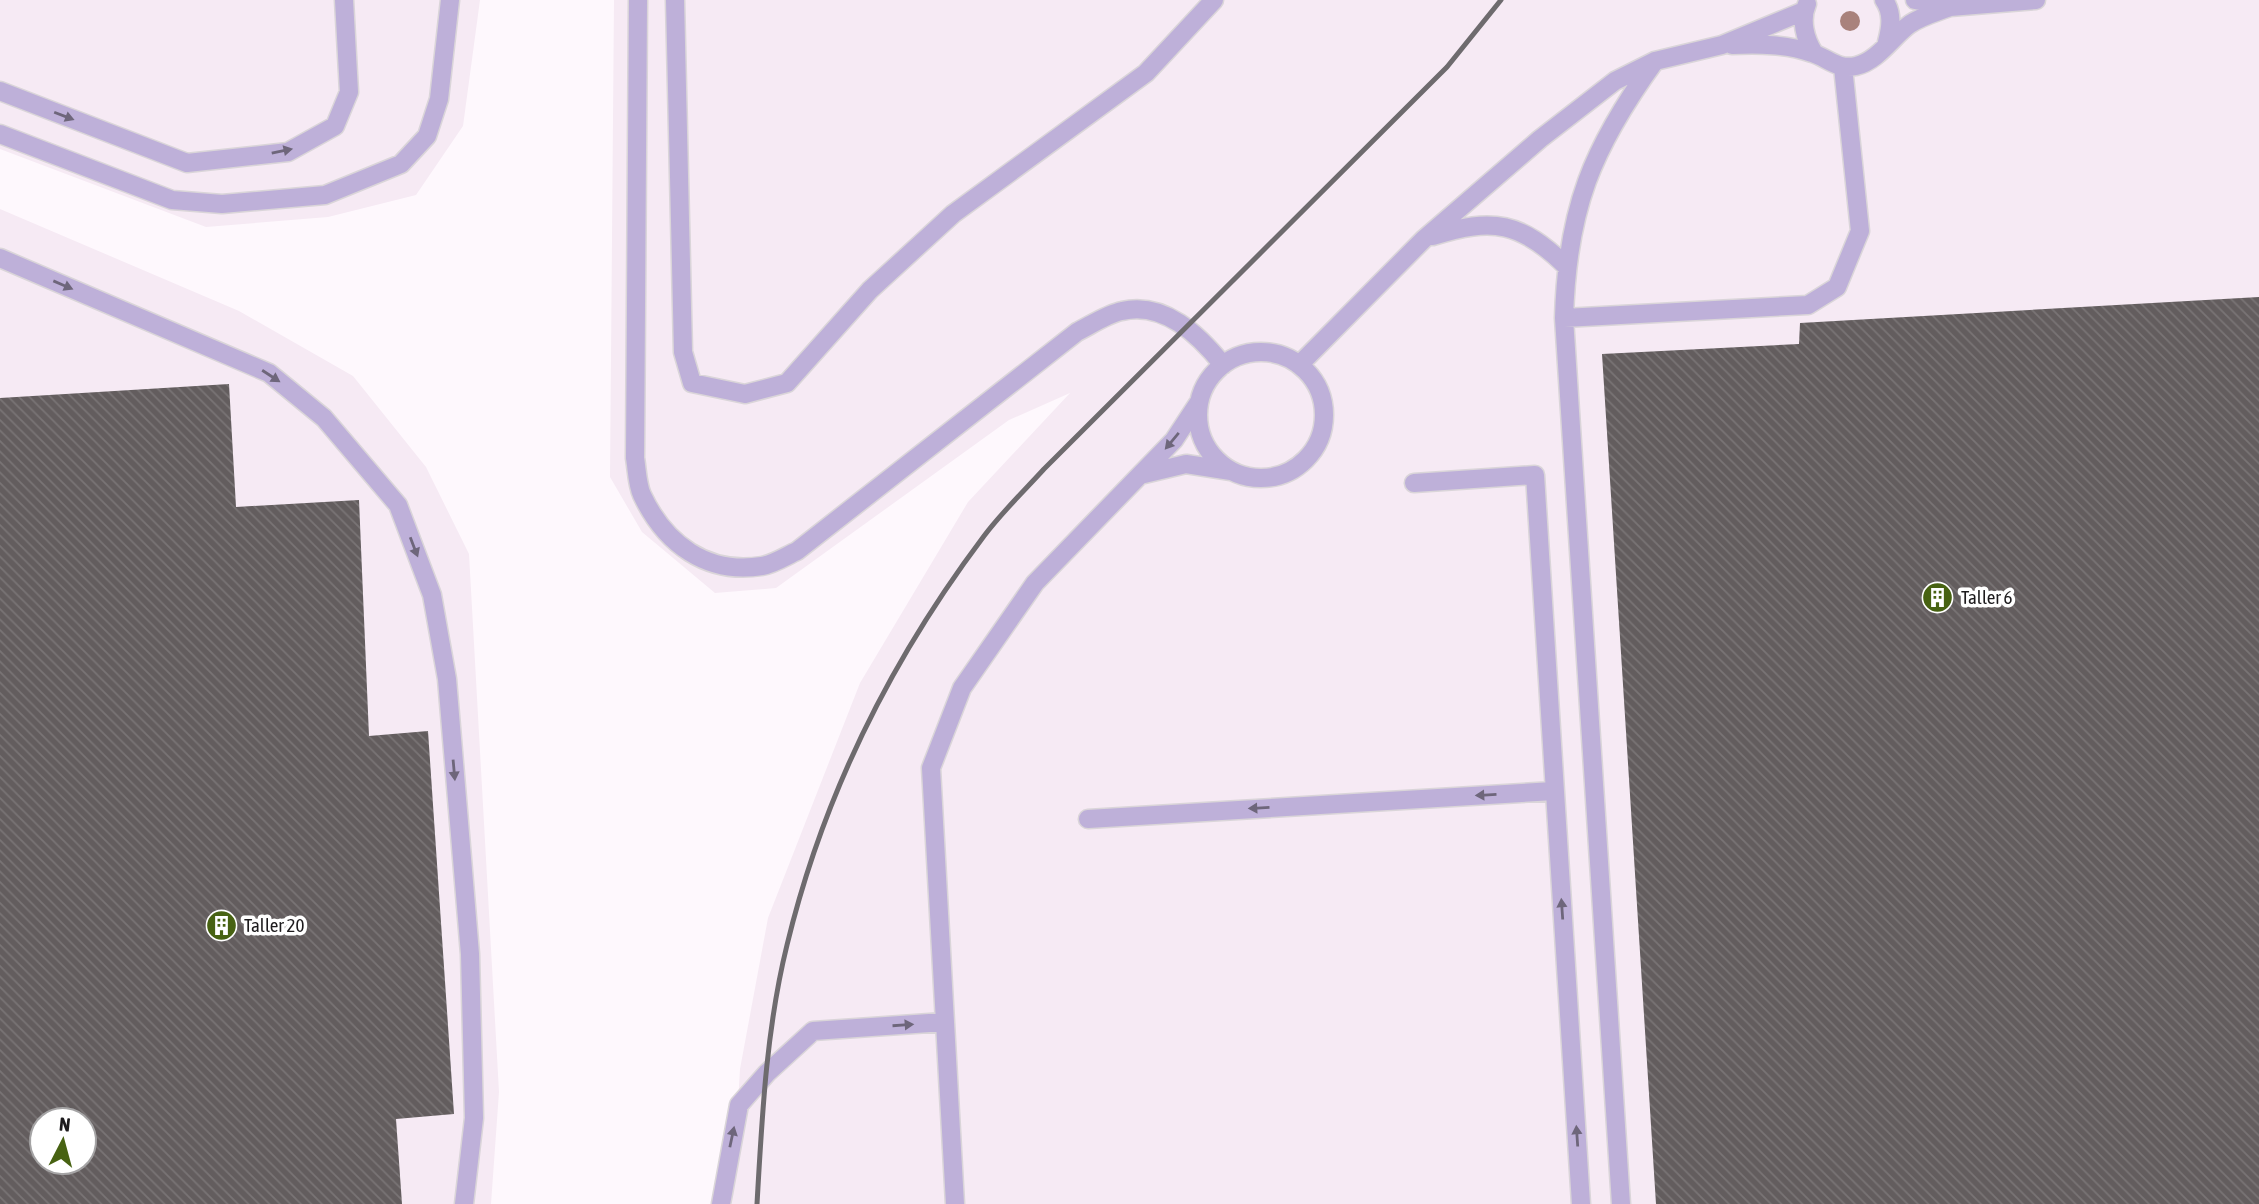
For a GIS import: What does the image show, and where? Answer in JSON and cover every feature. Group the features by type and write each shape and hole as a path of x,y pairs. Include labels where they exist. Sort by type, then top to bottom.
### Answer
{"lane":[{"path":"0,91 187,163 288,152 335,126 349,92 344,0"},
{"path":"0,134 172,200 222,204 325,195 401,164 427,135 439,99 450,0"},
{"path":"638,0 635,458 641,493 662,527 699,559 715,566 763,566 797,551 1077,332 1121,310 1151,310 1186,326 1223,365"},
{"path":"675,0 683,352 692,383 746,394 787,383 870,290 953,214 1146,74 1214,0"},
{"path":"1884,0 1889,7 1891,24 1887,42"},
{"path":"1915,0 1950,7 2036,0"},
{"path":"1299,365 1424,239 1583,104 1615,81 1655,61 1722,45 1807,5 1808,44 1814,53"},
{"path":"1722,45 1774,44 1814,53 1843,67 1859,65 1878,55 1887,42 1914,21 1950,7"},
{"path":"1621,1204 1564,318 1566,266 1575,214 1600,145 1621,108 1655,61"},
{"path":"1564,318 1808,304 1837,287 1860,231 1843,67"},
{"path":"1424,239 1452,230 1502,226 1524,232 1543,244 1566,266"},
{"path":"0,258 269,373 324,418 398,505 432,595 447,679 470,954 474,1118 464,1204"},
{"path":"955,1204 931,768 942,732 962,688 1035,583 1174,440 1199,402 1208,382 1223,365 1241,355 1261,352 1281,355 1299,365 1314,380 1322,399 1324,419 1320,440 1308,457 1292,470 1272,478 1251,478 1231,471 1186,464 1140,475"},
{"path":"1199,402 1199,429 1211,454 1231,471"},
{"path":"1414,482 1535,475 1581,1204"},
{"path":"1088,819 1554,791"},
{"path":"721,1204 739,1105 767,1073 813,1031 944,1022"}],"shaded area":[{"path":"0,0 480,0 463,126 416,195 328,217 206,227 0,149"},
{"path":"614,0 2259,0 2259,1204 732,1204 740,1069 768,918 860,683 968,502 1070,393 1009,420 776,588 715,593 642,532 610,477"},
{"name":"Taller 20","path":"0,209 239,311 353,376 426,467 469,554 499,1092 491,1204 0,1204"}],"building":[{"name":"Taller 6","path":"2259,297 2259,1204 1656,1204 1602,354 1799,344 1800,323"},
{"name":"Taller 20","path":"229,384 236,507 359,500 369,736 428,731 454,1114 396,1119 402,1204 0,1204 0,398"}],"railway":[{"path":"757,1204 766,1074 774,1009 802,890 820,835 864,730 919,630 998,518 1447,67 1501,0"}],"place":[{"name":"Taller 6","path":"1938,597"},
{"name":"Taller 20","path":"221,925"}]}
